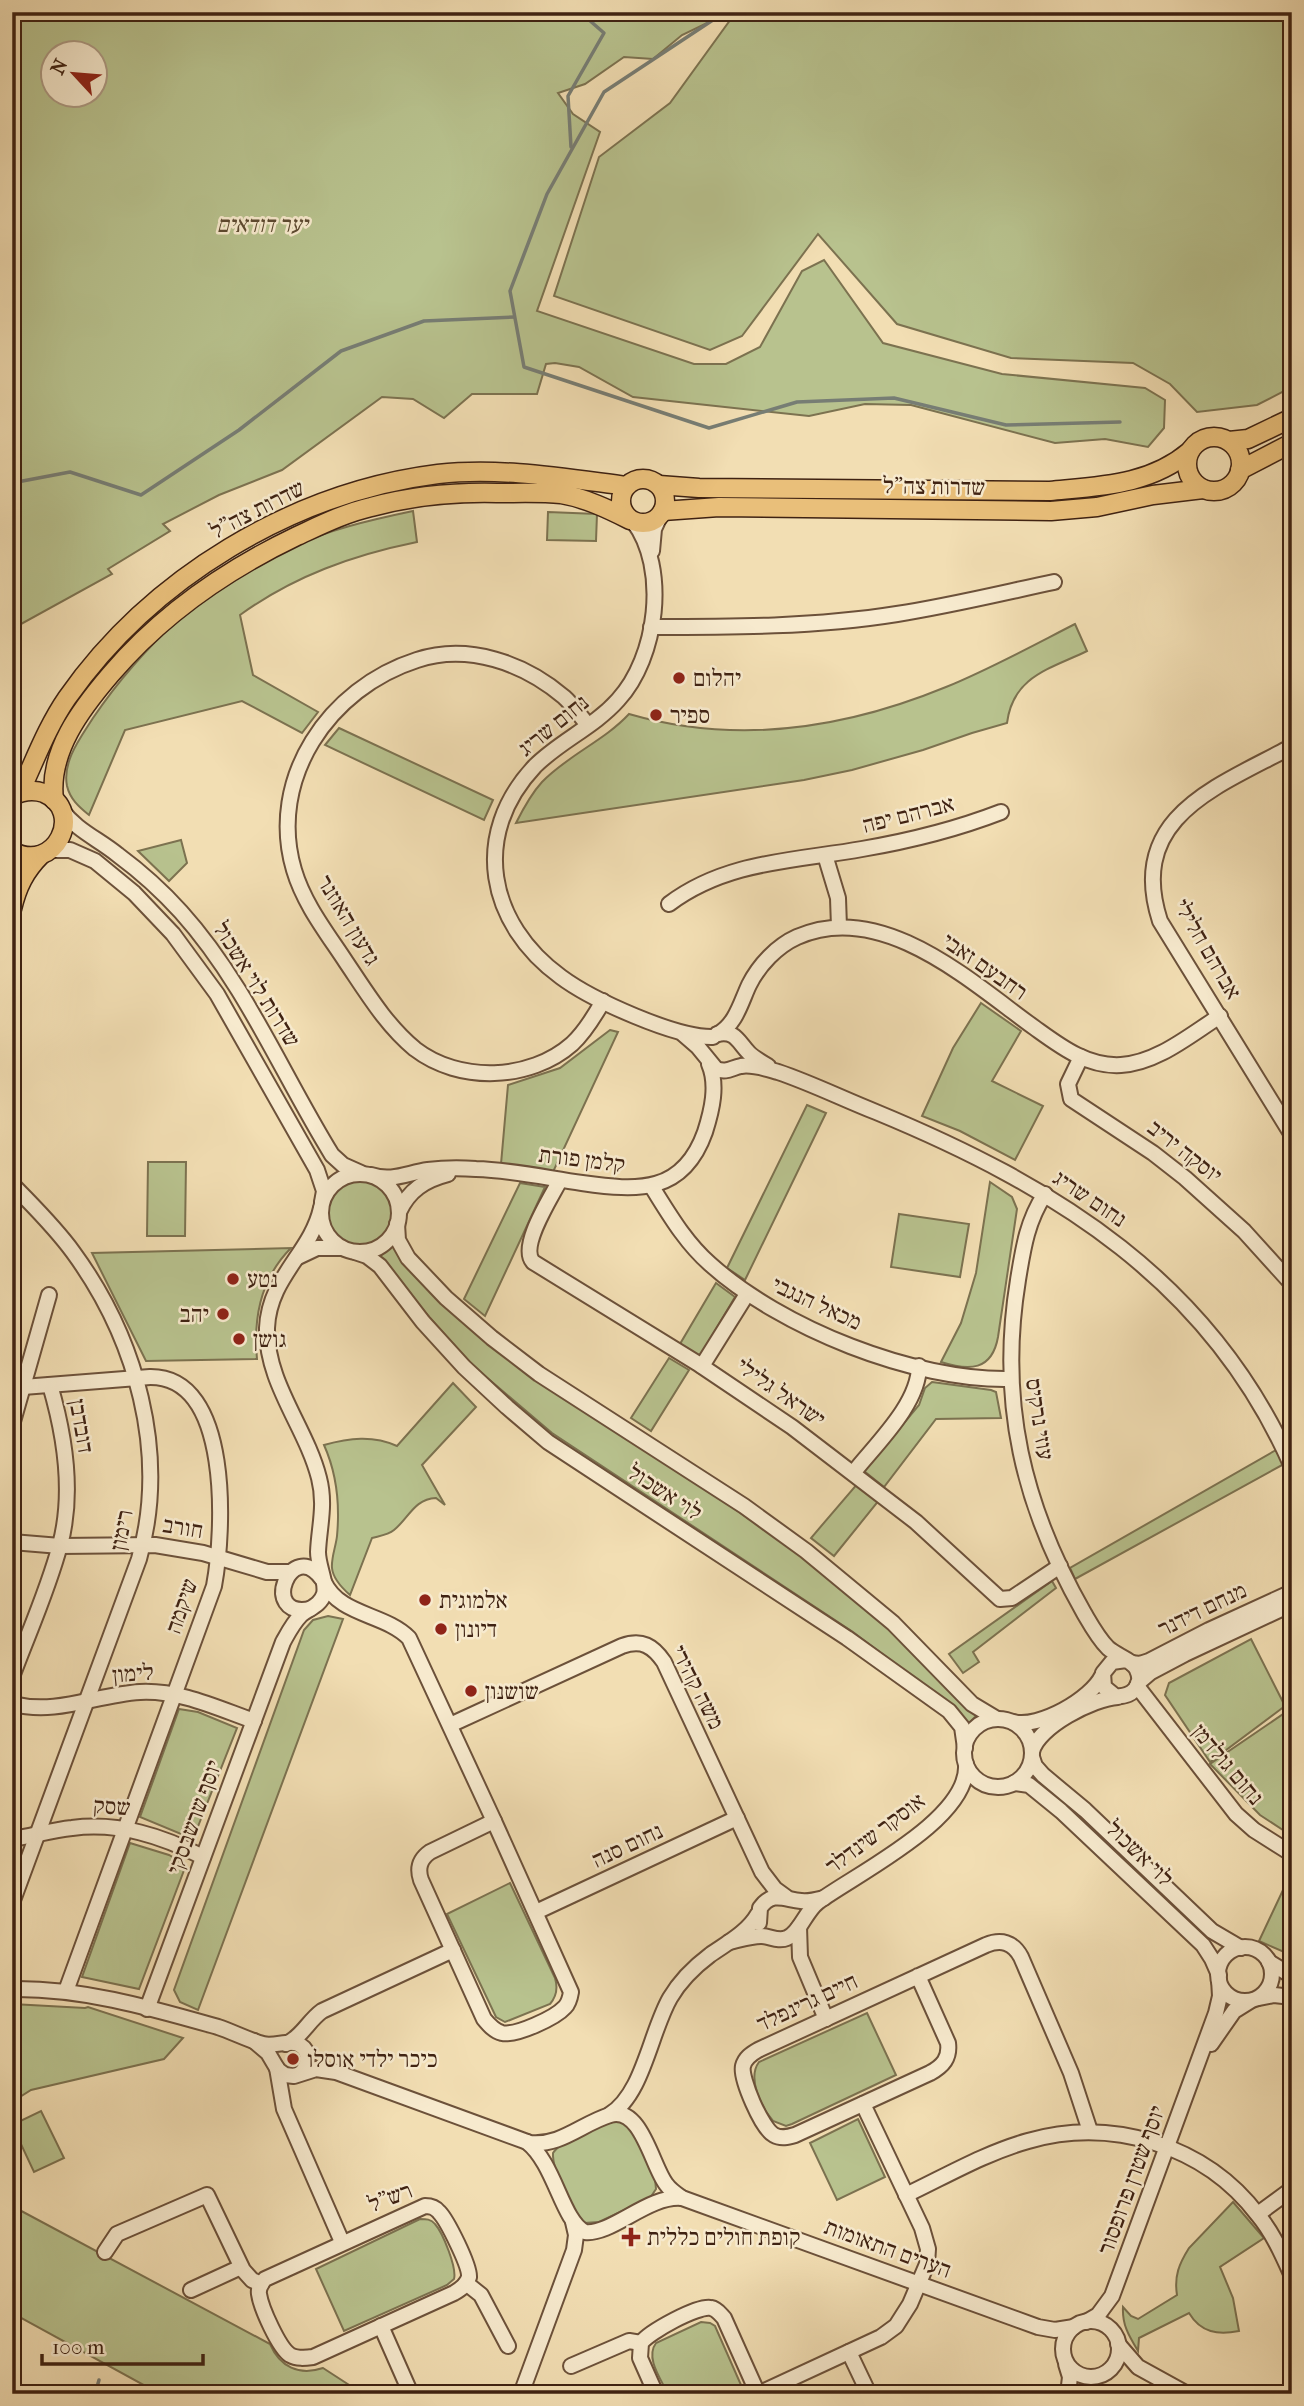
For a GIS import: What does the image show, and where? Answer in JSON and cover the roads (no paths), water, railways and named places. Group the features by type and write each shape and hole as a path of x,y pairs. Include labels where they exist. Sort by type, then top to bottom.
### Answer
{"main road":[{"path":"1229,441 1239,454 1240,470 1233,483 1227,488 1212,491 1203,489 1190,477 1187,468 1190,451 1196,444 1212,437 1229,441 1248,439 1292,418"},
{"path":"1240,470 1292,443"},
{"name":"שדרות צה\"ל","path":"659,485 699,488 1050,491 1095,487 1147,477 1175,464 1190,451"},
{"name":"שדרות צה\"ל","path":"16,794 66,700 114,639 138,615 189,574 261,531 346,493 369,486 439,474 532,474 627,486"},
{"path":"643,479 659,485 665,497 662,513 647,523 632,521 623,512 621,502 627,486 643,479"},
{"name":"שדרות צה\"ל","path":"662,513 719,507 1051,511 1097,507 1153,495 1203,489"},
{"name":"שדרות צה\"ל","path":"46,853 60,838 64,828 57,804 54,767 66,738 82,711 129,653 187,601 270,549 352,512 441,494 560,494 596,504 632,521"},
{"path":"16,794 40,792 57,804"},
{"path":"12,851 26,857 46,853"},
{"path":"12,909 23,877 46,853"}],"street":[{"name":"נחום שריג","path":"662,513 653,534 653,602 645,654 630,685 605,713 550,752 521,783 499,824 493,865 505,906 526,943 560,976 603,1001 683,1034 700,1049 708,1061"},
{"name":"נחום שריג","path":"632,521 646,543 651,566"},
{"path":"651,627 775,625 851,620 898,614 1054,582"},
{"name":"גדעון האוזנר","path":"588,725 566,698 539,679 512,665 484,656 456,653 428,656 400,665 372,680 346,702 309,745 294,779 287,816 287,835 292,863 303,894 372,1001 393,1029 417,1050 444,1065 471,1072 498,1074 525,1069 550,1059 572,1044 589,1025 603,1001"},
{"name":"אברהם חלילי","path":"1287,749 1200,796 1174,820 1158,852 1152,886 1160,921 1292,1135"},
{"name":"שדרות לוי אשכול","path":"57,804 78,829 116,852 148,878 195,928 234,982 332,1155 343,1165 366,1174"},
{"name":"אברהם יפה","path":"669,904 697,886 726,873 918,837 1001,812"},
{"name":"שדרות לוי אשכול","path":"46,853 70,850 95,861 134,893 185,948 217,994 315,1167 323,1184 322,1205"},
{"path":"825,855 838,898 839,927"},
{"name":"רחבעם זאבי","path":"716,1035 727,1027 762,964 778,949 796,937 816,930 839,927 889,935 916,946 1063,1048 1107,1065 1143,1061 1168,1049 1220,1016"},
{"name":"רחבעם זאבי","path":"741,1006 738,1027 742,1043"},
{"name":"נחום שריג","path":"683,1034 716,1035"},
{"path":"730,1034 742,1043 743,1058 735,1068 722,1071 708,1061 706,1046 716,1035 730,1034"},
{"name":"נחום שריג","path":"742,1043 751,1055 778,1072"},
{"name":"יוסקה יריב","path":"1081,1057 1068,1084 1069,1094 1075,1104 1119,1130 1185,1178 1244,1231 1292,1284"},
{"name":"קלמן פורת","path":"708,1061 713,1080 712,1105"},
{"name":"נחום שריג","path":"735,1068 754,1066 778,1072 946,1141 984,1159 1091,1224 1128,1252 1182,1302 1231,1361 1287,1446 1292,1467"},
{"name":"קלמן פורת","path":"366,1174 390,1179 433,1170 484,1169 616,1188 652,1187 672,1177 691,1159 704,1135 712,1105 723,1083 735,1068"},
{"name":"קלמן פורת","path":"398,1218 408,1195 424,1183 454,1173 484,1169"},
{"path":"292,1263 302,1254 317,1248 373,1250 383,1244 392,1236 398,1218 397,1200 391,1189 383,1181 366,1174 347,1176 337,1181 328,1190 314,1229 279,1283 271,1304 268,1342 279,1386 318,1475 323,1503 318,1555 324,1595 313,1607"},
{"name":"ישראל גלילי","path":"560,1180 530,1240 528,1251 531,1260 702,1366 783,1420 854,1472 946,1548 1000,1599 1014,1597 1060,1566"},
{"name":"רימון","path":"12,1184 72,1251 96,1285 115,1321 137,1378 147,1431 150,1468 144,1544 12,1903"},
{"name":"מכאל הנגבי","path":"652,1187 677,1226 708,1263 747,1294 791,1320 838,1340 919,1366 963,1376 1010,1379"},
{"name":"עוזי נרקיס","path":"1045,1194 1031,1221 1023,1247 1013,1306 1010,1379 1014,1421 1021,1458 1038,1515 1060,1566 1101,1640 1105,1658 1103,1673"},
{"path":"322,1205 321,1220 325,1231 332,1241 349,1250"},
{"name":"לוי אשכול","path":"398,1218 399,1243 408,1258 446,1298 484,1331 539,1374 724,1492 806,1551 893,1623 972,1704 997,1719"},
{"name":"לוי אשכול","path":"349,1250 364,1254 380,1266 443,1345 485,1388 528,1426 576,1461 847,1638 949,1711 962,1727 965,1748"},
{"path":"702,1366 747,1294"},
{"path":"12,1425 49,1295"},
{"path":"854,1472 909,1402 917,1386 919,1366"},
{"name":"שיקמה","path":"23,1387 160,1377 177,1382 183,1386 204,1419 219,1470 219,1557 214,1586 66,1991"},
{"name":"דובדבן","path":"12,1677 60,1546 66,1511 66,1470 61,1431 50,1385"},
{"path":"320,1539 307,1560 292,1571 284,1583 284,1596 294,1608 328,1603 345,1605"},
{"name":"חורב","path":"12,1542 60,1546 144,1544 219,1557 261,1571 292,1571"},
{"path":"292,1571 310,1569 323,1580 331,1594 345,1605 399,1630 409,1638 450,1725 569,1983 571,1996 566,2006 558,2013 509,2034 500,2032 487,2022 421,1880 420,1864 430,1852 494,1821"},
{"name":"חורב","path":"261,1571 284,1596"},
{"name":"מנחם דידנר","path":"1129,1662 1140,1664 1149,1661 1292,1592"},
{"name":"יוסף שרשבסקי","path":"147,2009 283,1642 287,1616 284,1596"},
{"name":"מנחם דידנר","path":"1138,1685 1151,1672 1171,1661 1292,1604"},
{"name":"יוסף שרשבסקי","path":"283,1642 299,1618 313,1607"},
{"name":"עוזי נרקיס","path":"1101,1640 1129,1662"},
{"name":"משה קהירי","path":"450,1725 622,1646 635,1642 644,1643 655,1650 664,1662 762,1872 775,1889 788,1897"},
{"path":"1115,1660 1129,1662 1138,1672 1138,1685 1132,1693 1097,1701 1050,1727 1038,1738 1026,1772 1014,1783 1004,1786 988,1785 974,1777 966,1764 965,1748 974,1729 982,1723 997,1719 1013,1722 1030,1723 1056,1713 1091,1692 1115,1660"},
{"path":"1161,1718 1152,1698 1153,1683 1160,1671 1171,1661"},
{"path":"1103,1673 1106,1689 1120,1697"},
{"name":"נחום גולדמן","path":"1138,1685 1236,1814 1254,1830 1292,1854"},
{"name":"לימון","path":"12,1704 50,1708 140,1692 174,1694 254,1721"},
{"name":"נחום גולדמן","path":"1120,1697 1161,1718"},
{"path":"1013,1722 1028,1737 1032,1754"},
{"name":"לוי אשכול","path":"1032,1754 1039,1772 1086,1811 1212,1930 1241,1948"},
{"name":"אוסקר שינדלר","path":"952,1802 964,1782 966,1764"},
{"name":"לוי אשכול","path":"1014,1783 1030,1786 1074,1822 1200,1942 1212,1959 1219,1977"},
{"name":"אוסקר שינדלר","path":"800,1926 810,1909 890,1856 952,1802 972,1790 988,1785"},
{"name":"נחום סנה","path":"536,1912 737,1818"},
{"name":"שסק","path":"12,1839 90,1826 125,1829 171,1841 203,1857"},
{"name":"משה קהירי","path":"759,1911 765,1889 762,1872"},
{"path":"254,2041 285,2075 320,2069 341,2073 527,2142 557,2141 608,2115 626,2102 634,2088 657,2026 676,1988 699,1964 748,1927 770,1898 788,1897 799,1907 798,1950 826,2019"},
{"name":"אוסקר שינדלר","path":"788,1897 803,1901 824,1898"},
{"path":"759,1911 761,1928 788,1948 802,1964"},
{"path":"729,1942 754,1937 787,1938 800,1926"},
{"name":"חיים גרינפלד","path":"863,2104 795,2135 777,2137 765,2126 746,2083 743,2069 749,2056 918,1976 995,1942 1003,1942 1014,1947 1021,1957 1071,2073 1090,2132"},
{"path":"1192,2080 1217,2010 1220,1967 1226,1956 1241,1948 1257,1950 1269,1962 1292,1976"},
{"path":"453,1950 326,2009 313,2018 295,2039 276,2052 284,2109 342,2242 270,2275 261,2284 260,2298 286,2352 296,2357 313,2357 454,2293 466,2283 481,2295 508,2346"},
{"path":"1192,2080 1228,2018 1241,2006 1267,1990 1272,1974 1269,1962"},
{"path":"656,2394 640,2358 641,2343 653,2332 699,2310 714,2309 724,2318 758,2394 887,2334 896,2326 910,2304 926,2264 928,2245 863,2104 930,2073 946,2058 946,2038 918,1976"},
{"path":"1219,1977 1222,1987 1230,1996 1242,2001 1271,1996 1292,1997"},
{"path":"12,1989 96,1995 216,2027 271,2046 296,2043 341,2073"},
{"path":"281,2095 287,2081 299,2074 307,2064 304,2036 307,2027"},
{"name":"יוסף שטרן פרופסור","path":"1112,2297 1192,2080"},
{"path":"634,2088 633,2111 637,2126 663,2180 682,2198"},
{"path":"608,2115 626,2115 637,2126"},
{"path":"906,2195 976,2160 1011,2146 1048,2136 1090,2132 1126,2134 1168,2146 1210,2170 1233,2187 1258,2214 1278,2245 1292,2276"},
{"path":"548,2168 548,2151 557,2141"},
{"path":"521,2394 574,2250 576,2232 548,2168 539,2153 527,2142"},
{"path":"653,2204 662,2193 663,2180"},
{"path":"1258,2214 1292,2189"},
{"path":"105,2252 117,2234 207,2194 246,2276 261,2284"},
{"path":"574,2250 584,2239 597,2231 653,2204 669,2198 682,2198"},
{"name":"הערים התאומות","path":"682,2198 1038,2327"},
{"name":"רש\"ל","path":"342,2242 417,2207 430,2206 442,2215 467,2265 469,2274 466,2283"},
{"path":"573,2222 585,2232 597,2231"},
{"path":"191,2290 241,2267"},
{"path":"1038,2327 1055,2330 1080,2324 1098,2315 1112,2297"},
{"path":"1038,2327 1055,2342 1078,2374 1101,2374 1117,2357 1110,2318 1112,2297"},
{"path":"1071,2394 1064,2341 1080,2324 1103,2324 1129,2360 1143,2371 1187,2394"},
{"path":"381,2326 411,2394"},
{"path":"571,2366 629,2341 641,2343"},
{"path":"849,2352 869,2394"},
{"path":"1071,2394 1084,2382 1101,2374 1126,2367 1143,2371"}],"waterway":[{"path":"571,147 568,96 604,33 580,12"},
{"path":"725,12 604,92 547,194 510,291 524,367 709,428 797,402 894,398 1006,425 1120,422"},
{"path":"12,483 70,472 141,495 239,430 341,351 424,321 514,317"},
{"path":"95,2394 99,2380"}],"railway":[{"path":"12,2390 19,2394"}],"place":[{"name":"יהלום","path":"679,678"},
{"name":"ספיר","path":"656,715"},
{"name":"נטע","path":"233,1279"},
{"name":"יהב","path":"223,1314"},
{"name":"גושן","path":"239,1339"},
{"name":"אלמוגית","path":"425,1600"},
{"name":"דיונון","path":"441,1629"},
{"name":"שושנון","path":"471,1691"},
{"name":"כיכר ילדי אוסלו","path":"293,2059"},
{"name":"קופת חולים כללית","path":"631,2237"}],"park label":[{"name":"יער דודאים","path":"262,224"}]}
